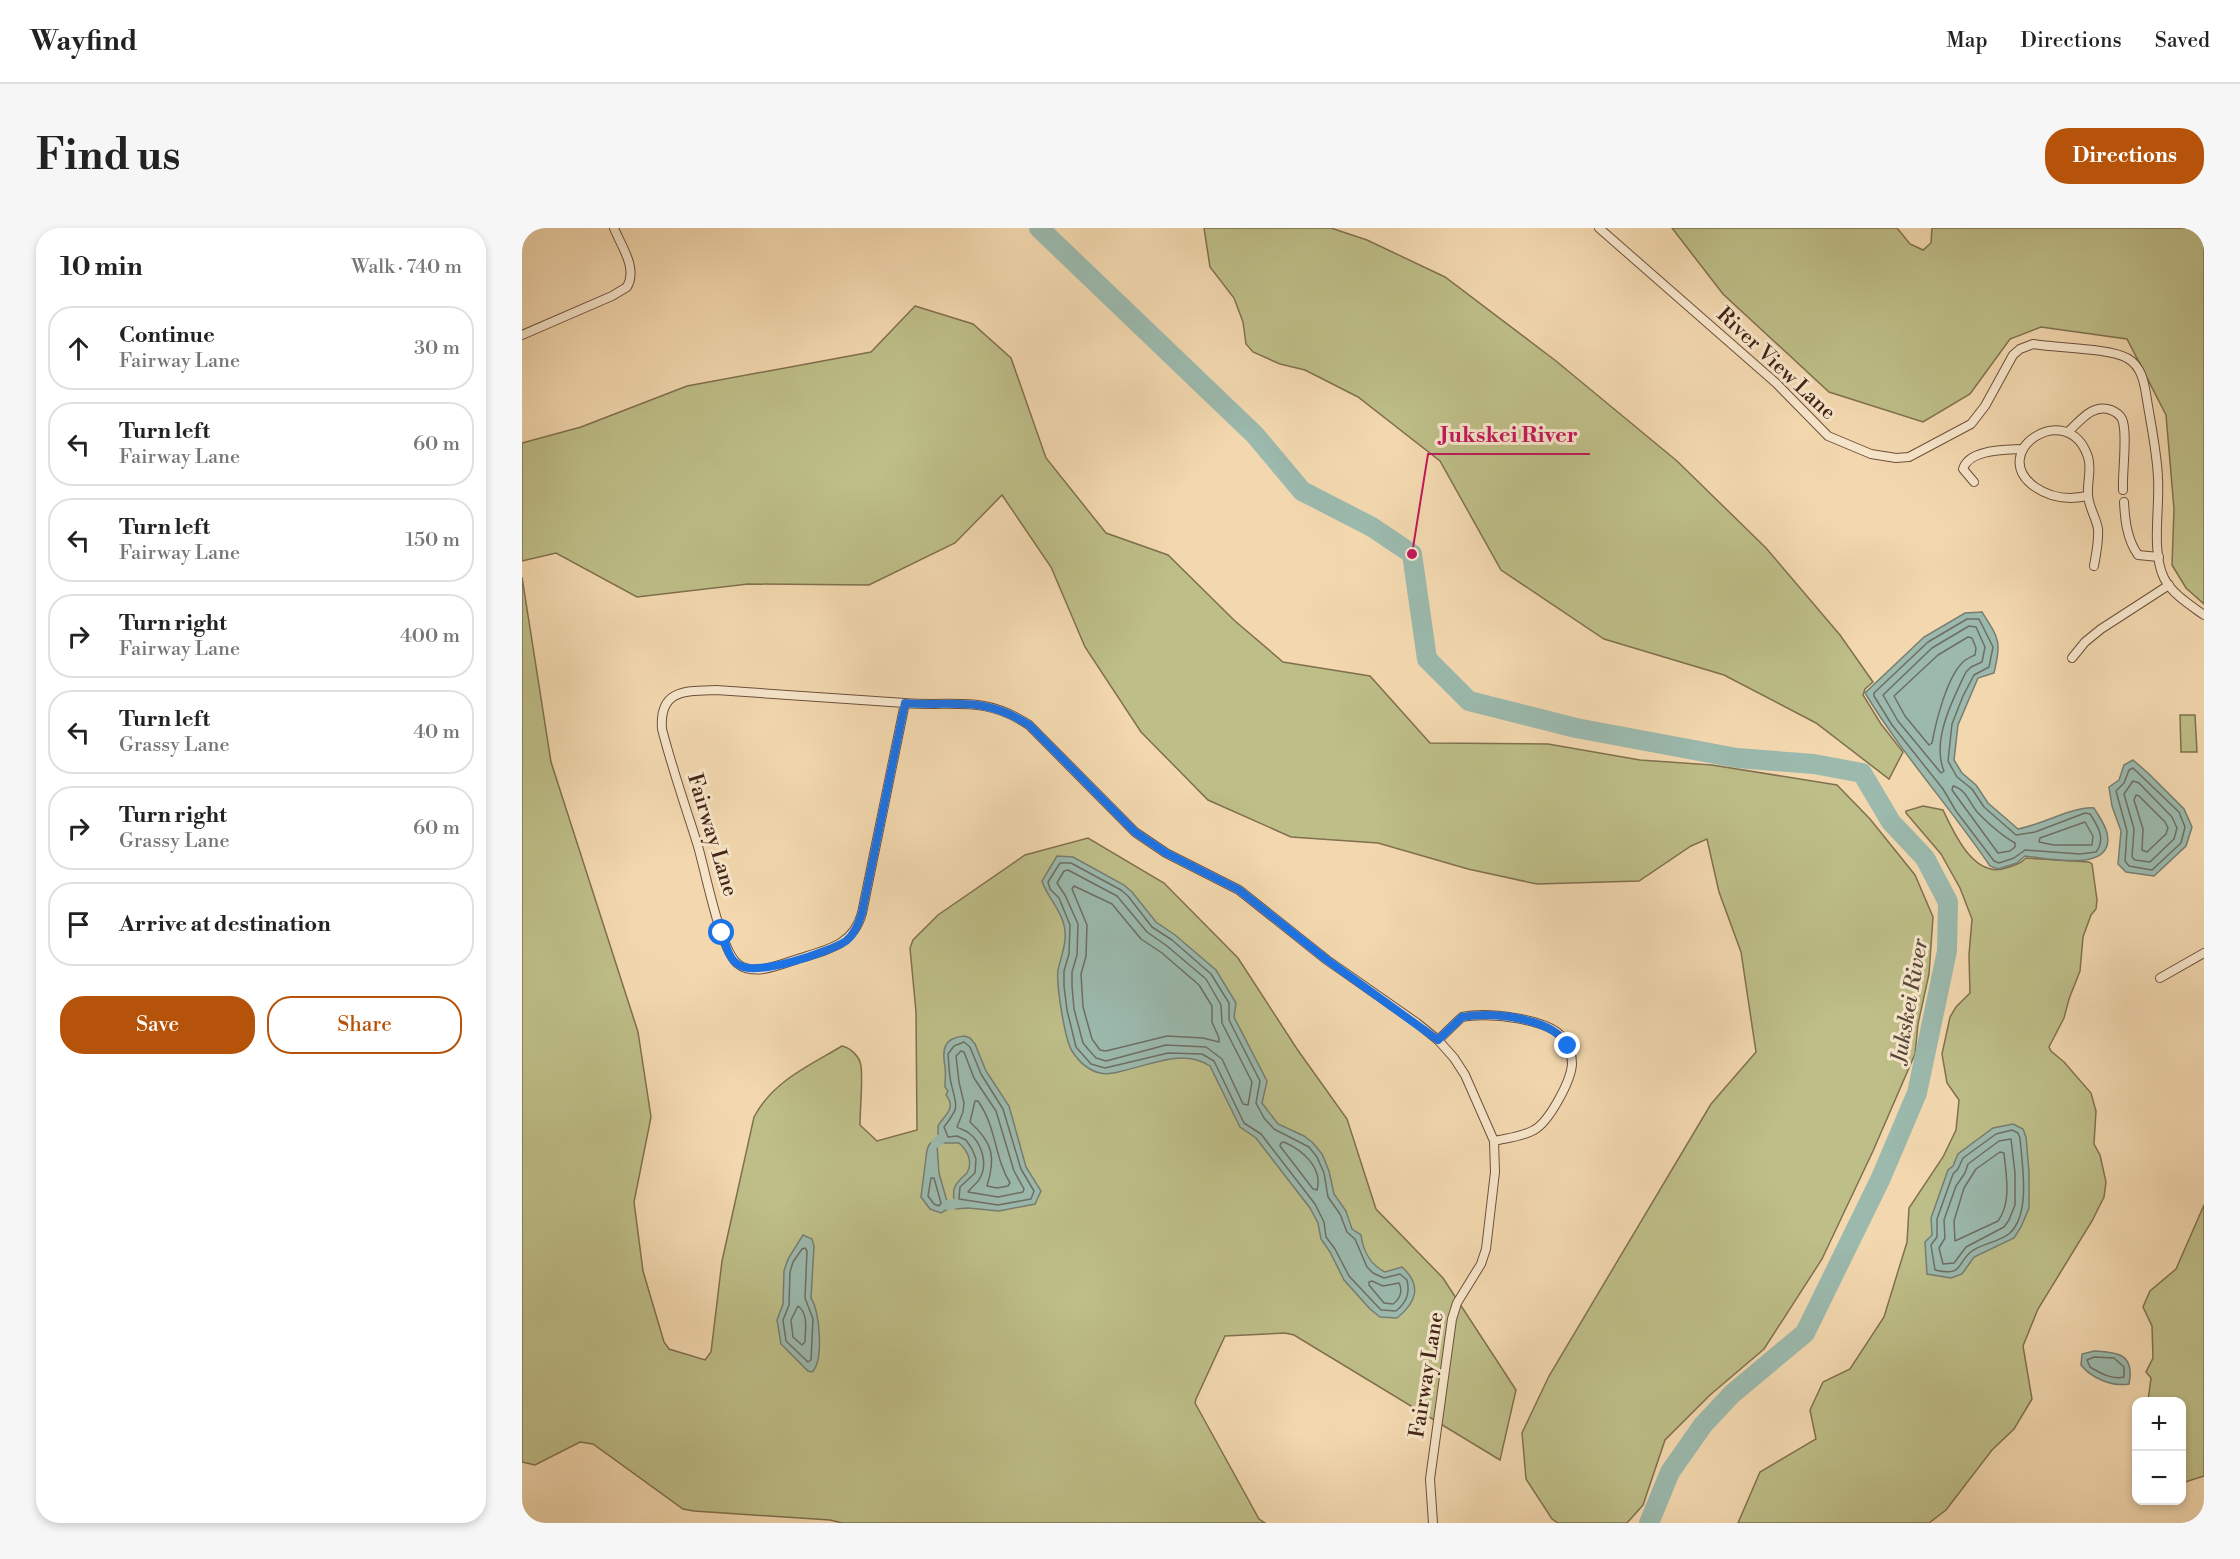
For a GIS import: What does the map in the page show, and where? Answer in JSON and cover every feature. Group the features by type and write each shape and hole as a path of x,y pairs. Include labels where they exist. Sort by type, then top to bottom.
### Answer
{"street":[{"path":"522,335 612,296 627,287 631,272 614,228"},
{"name":"River View Lane","path":"1599,228 1776,383 1820,430 1839,442 1871,454 1896,458 1909,457 1971,424 1985,406 2013,355 2026,345 2101,352 2129,359 2138,368 2143,379 2154,434 2158,480 2159,557 2162,572 2169,585 2204,615"},
{"path":"2068,432 2093,410 2106,408 2115,412 2122,420 2124,433 2123,490"},
{"path":"2087,496 2056,497 2032,485 2022,474 2020,468 2022,449 2044,431 2068,432 2078,441 2089,459 2087,496 2097,529 2094,566"},
{"path":"1974,482 1963,469 1967,462 1983,453 2022,449"},
{"path":"2124,502 2127,527 2138,555 2159,557"},
{"path":"2072,658 2090,636 2169,585"},
{"name":"Fairway Lane","path":"905,703 862,913 856,929 848,940 823,951 766,968 751,969 738,965 728,951 698,845 664,739 661,721 665,706 685,690 905,703 977,704 996,708 1017,717 1035,731 1135,832 1166,853 1239,890 1327,960 1438,1040 1465,1075 1494,1141 1495,1172 1486,1249 1478,1271 1457,1303 1449,1333 1430,1479 1433,1523"},
{"path":"2160,978 2204,953"},
{"path":"1438,1040 1462,1017 1485,1016 1509,1018 1545,1026 1560,1034 1568,1046 1572,1064 1569,1078 1543,1123 1527,1133 1494,1141"}],"green space":[{"path":"1204,228 1331,228 1367,240 1445,277 1556,361 1677,461 1766,548 1840,635 1873,682 1865,689 1863,695 1881,724 1903,752 1889,779 1816,723 1724,675 1604,639 1501,570 1440,461 1358,397 1305,370 1280,364 1253,352 1246,344 1243,322 1234,298 1210,267"},
{"path":"1672,228 1897,228 1910,244 1923,250 1931,243 1932,228 2204,228 2204,604 2186,588 2172,565 2174,509 2166,415 2127,339 2041,327 2010,339 1970,394 1923,422 1829,392 1723,294"},
{"path":"915,306 973,324 1011,358 1046,458 1106,533 1168,555 1235,621 1283,662 1370,676 1430,743 1548,744 1640,760 1712,765 1837,785 1870,819 1915,875 1933,917 1929,974 1918,1024 1915,1054 1873,1151 1822,1259 1764,1349 1710,1395 1665,1440 1643,1505 1627,1523 1558,1523 1552,1519 1526,1479 1522,1433 1549,1376 1711,1104 1756,1052 1741,952 1719,892 1707,839 1691,846 1639,881 1537,884 1468,869 1378,843 1291,837 1208,800 1141,732 1085,647 1051,567 1002,495 955,543 869,585 748,584 637,597 556,553 522,561 522,443 581,427 687,386 871,352"},
{"path":"522,577 551,762 638,1032 651,1117 634,1202 643,1271 664,1342 669,1349 705,1360 711,1352 722,1261 754,1117 762,1104 781,1084 842,1046 854,1053 861,1066 860,1125 877,1141 917,1130 916,1012 910,948 913,940 938,915 1025,855 1088,838 1164,883 1238,958 1297,1049 1347,1119 1376,1209 1443,1278 1516,1390 1500,1460 1294,1335 1285,1333 1225,1336 1195,1403 1259,1519 1265,1523 842,1523 830,1520 694,1511 683,1509 593,1444 580,1442 535,1465 522,1462"},
{"path":"2180,715 2195,715 2197,752 2181,752"},
{"path":"1923,806 1943,810 1959,841 1975,861 1984,867 1995,870 2006,868 2026,858 2092,864 2096,909 2091,915 2083,937 2080,971 2064,1018 2049,1047 2091,1093 2096,1111 2094,1144 2100,1155 2106,1182 2104,1197 2092,1221 2038,1309 2023,1346 2032,1399 2014,1429 1992,1450 1946,1510 1929,1523 1738,1523 1760,1472 1816,1439 1810,1410 1823,1382 1850,1369 1884,1317 1907,1242 1909,1208 1943,1157 1956,1130 1959,1100 1947,1083 1942,1054 1950,1017 1970,993 1969,955 1972,919 1960,888 1941,854 1906,813 1906,811"},
{"path":"2204,1205 2204,1476 2186,1482 2186,1397 2149,1397 2151,1378 2146,1372 2153,1358 2152,1326 2143,1307 2150,1291 2176,1269"}],"water":[{"path":"1982,612 1996,635 1998,647 1994,673 1978,678 1958,725 1954,760 1988,803 2018,829 2077,810 2094,808 2107,833 2107,846 2101,854 2091,859 2078,861 2025,856 2017,863 1998,869 1990,866 1879,716 1865,693 1924,637 1965,613"},
{"path":"2133,760 2184,809 2192,827 2186,846 2154,876 2126,872 2118,864 2121,831 2112,806 2109,787 2119,780 2124,765"},
{"path":"1057,856 1073,857 1124,885 1156,922 1216,970 1236,1003 1234,1017 1267,1081 1262,1103 1278,1124 1304,1136 1322,1154 1329,1171 1334,1194 1346,1211 1352,1229 1361,1235 1366,1252 1372,1261 1385,1272 1402,1267 1412,1280 1413,1300 1397,1318 1380,1317 1344,1280 1321,1239 1318,1223 1310,1208 1256,1138 1240,1127 1210,1066 1189,1058 1178,1058 1105,1074 1087,1068 1072,1051 1058,987 1058,970 1064,948 1064,925 1042,881"},
{"path":"964,1036 970,1038 975,1044 986,1071 1009,1106 1026,1167 1041,1191 1035,1204 999,1211 955,1209 954,1188 967,1173 969,1161 967,1153 959,1143 943,1143 938,1134 938,1126 950,1108 946,1095 948,1091 945,1087 944,1050 952,1039"},
{"path":"2013,1124 2023,1129 2026,1137 2029,1172 2029,1208 2021,1227 2014,1238 1974,1257 1962,1274 1951,1278 1927,1274 1925,1242 1932,1235 1931,1218 1948,1170 1953,1166 1958,1154 1993,1128"},
{"path":"934,1140 937,1145 939,1173 948,1205 948,1209 941,1213 930,1209 921,1197 927,1150"},
{"path":"803,1235 812,1239 814,1246 811,1298 817,1314 819,1347 816,1366 812,1372 808,1371 781,1344 777,1320 783,1304 784,1271 788,1259"},
{"path":"2094,1351 2110,1352 2123,1357 2129,1366 2129,1384 2109,1383 2085,1370 2081,1365 2082,1354"}],"waterway":[{"name":"Jukskei River","path":"1039,228 1255,435 1302,491 1372,527 1412,554 1427,659 1469,701 1576,728 1737,758 1814,764 1862,773 1891,822 1925,858 1948,902 1947,951 1917,1093 1880,1180 1805,1333 1732,1394 1703,1425 1670,1472 1649,1523"},
{"path":"936,1143 941,1139"},
{"path":"948,1205 954,1204"}],"place":[{"name":"Jukskei River","path":"1412,554"}],"route":[{"path":"722,933 731,957 738,965 751,969 766,968 823,951 848,940 856,929 862,913 905,703 987,705 1009,712 1029,725 1135,832 1166,853 1239,890 1327,960 1438,1040 1458,1019 1474,1015 1509,1018 1545,1026 1560,1034 1568,1046"}]}
